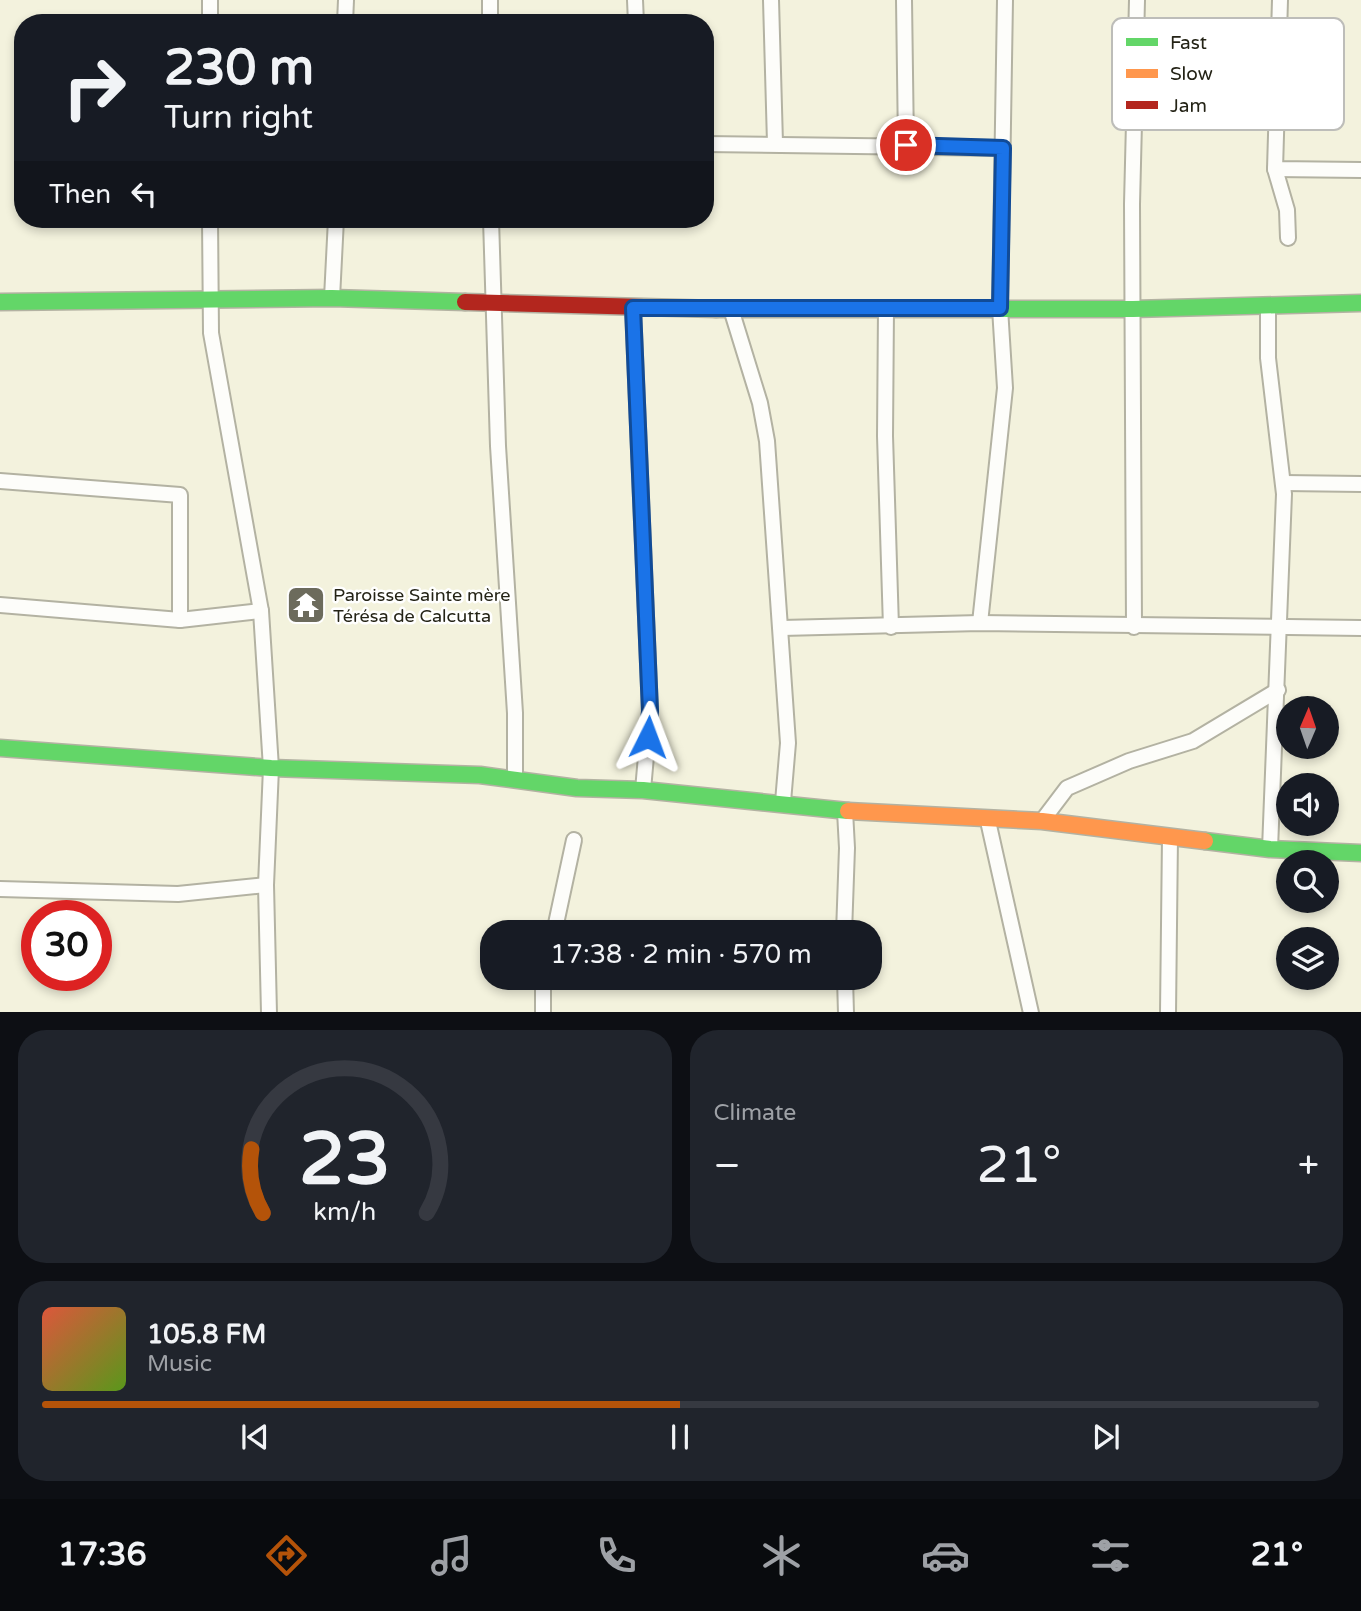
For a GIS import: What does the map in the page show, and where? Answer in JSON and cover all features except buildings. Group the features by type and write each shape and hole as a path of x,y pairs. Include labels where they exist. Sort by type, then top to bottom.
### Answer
{"street":[{"path":"771,0 775,144"},
{"path":"904,0 906,145"},
{"path":"980,623 1004,388 1000,308 1005,0"},
{"path":"1137,0 1137,18"},
{"path":"1279,18 1280,0"},
{"path":"1134,130 1135,626"},
{"path":"1276,130 1275,169 1287,210 1288,238"},
{"path":"714,144 1003,148"},
{"path":"1275,169 1361,170"},
{"path":"210,228 211,333 261,611 271,768 266,885 269,1012"},
{"path":"332,298 336,228"},
{"path":"491,228 498,446 515,713 515,778"},
{"path":"0,302 332,298 731,309 1133,309 1361,303"},
{"path":"1268,306 1268,358 1284,483 1270,849"},
{"path":"633,308 650,711 643,790"},
{"path":"731,309 764,418 782,628 788,743 783,802"},
{"path":"886,309 891,627"},
{"path":"0,481 180,495 180,620"},
{"path":"1284,483 1361,484"},
{"path":"0,605 180,620 261,611"},
{"path":"782,628 980,623 1361,628"},
{"path":"1042,821 1067,788 1129,761 1194,741 1278,690"},
{"path":"0,748 271,768 515,778 577,788 643,790 783,802 845,811 988,821 1042,821 1270,849 1361,853"},
{"path":"844,920 847,848 845,811"},
{"path":"988,821 1031,1012"},
{"path":"1168,1012 1170,837"},
{"path":"557,920 574,840"},
{"path":"0,889 178,894 266,885"},
{"path":"543,1012 544,990"},
{"path":"845,990 846,1012"}],"traffic: fast":[{"path":"0,302 332,298 465,302"},
{"path":"716,309 1133,309 1361,303"},
{"path":"0,748 271,768 480,775 577,788 643,790 848,811"},
{"path":"1205,841 1270,849 1361,853"}],"traffic: slow":[{"path":"848,811 1042,821 1205,841"}],"traffic: jam":[{"path":"465,302 716,309"}],"place":[{"name":"Paroisse Sainte mère Térésa de Calcutta","path":"306,605"}],"route":[{"path":"648,737 650,711 633,308 1000,308 1003,148 906,145"}]}
